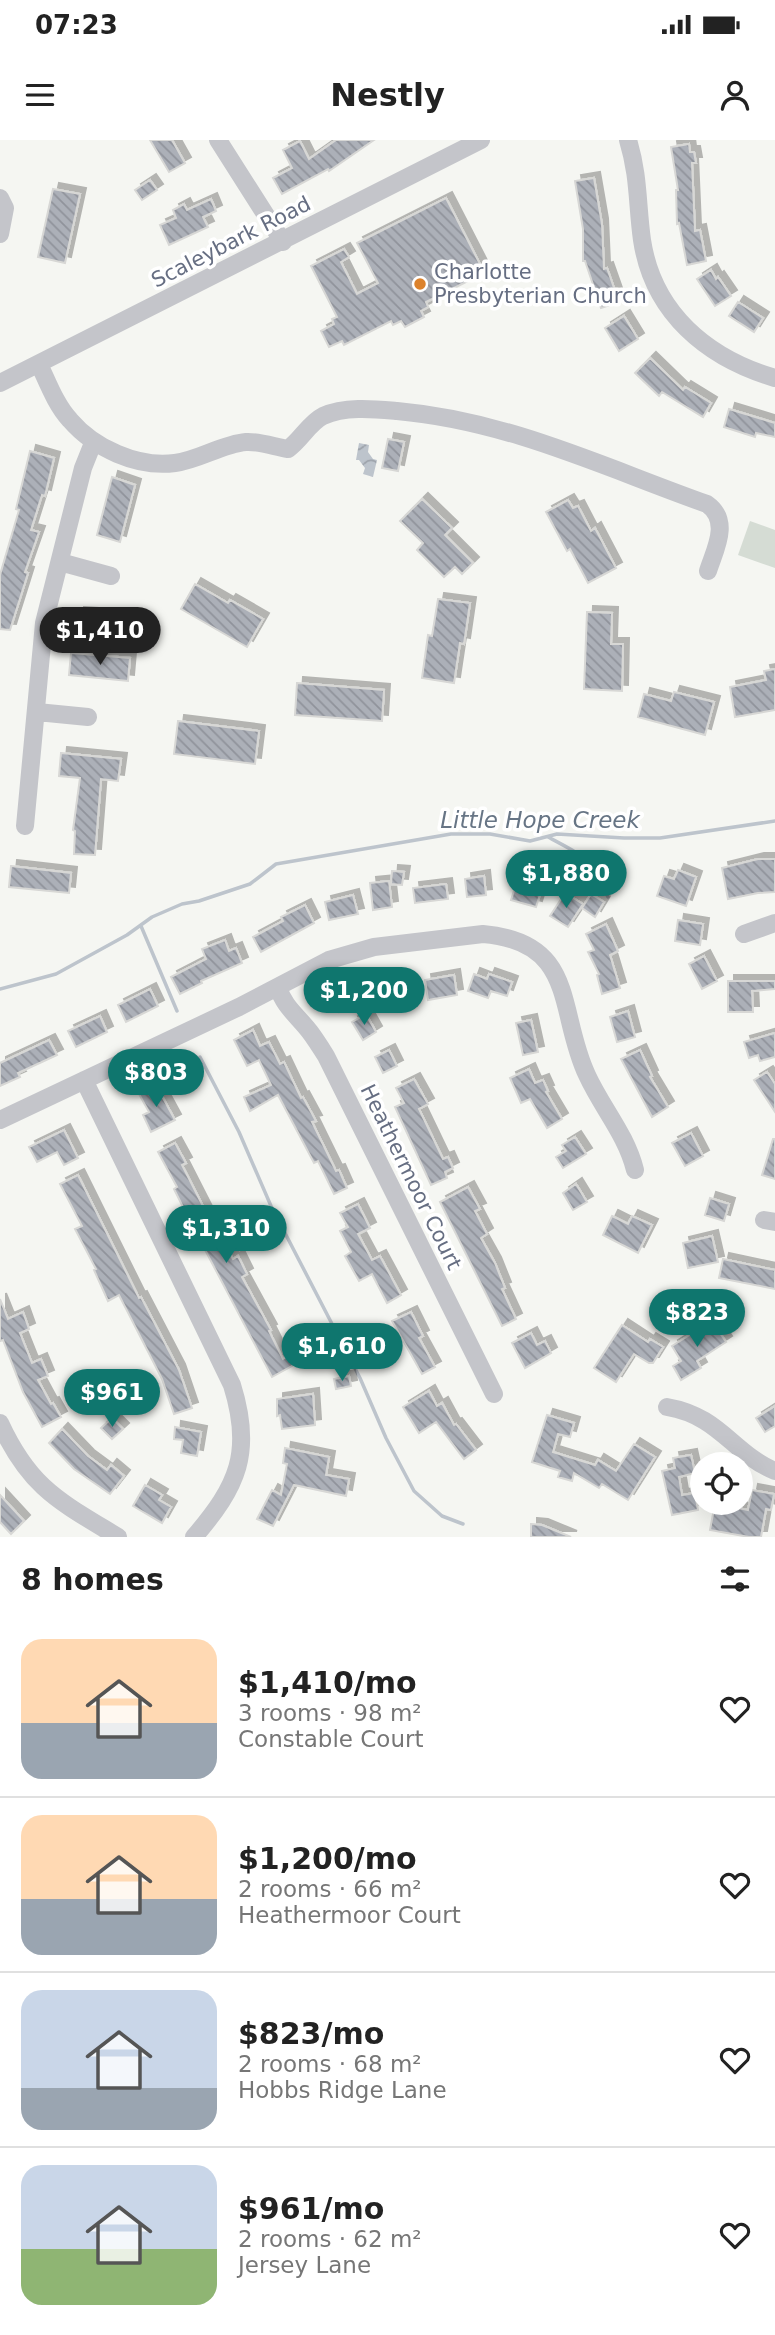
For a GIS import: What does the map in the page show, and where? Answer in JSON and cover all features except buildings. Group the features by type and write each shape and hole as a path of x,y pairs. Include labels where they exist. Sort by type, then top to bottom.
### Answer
{"street":[{"path":"218,140 283,242"},
{"name":"Scaleybark Road","path":"0,383 481,140"},
{"path":"628,140 638,185 646,254 658,289 683,325 710,349 752,371 775,378"},
{"path":"0,198 5,208 0,234"},
{"path":"39,364 61,408 93,443 143,461 160,464 177,463 250,442 288,449 321,416 355,410 422,413 522,435 598,461 714,509 721,524 708,571"},
{"path":"25,826 44,623 83,468 93,443"},
{"path":"60,562 111,576"},
{"path":"37,712 88,717"},
{"path":"744,934 775,923"},
{"path":"0,1120 329,960 374,947 483,934 508,937 523,944 546,961 560,982 566,997 575,1045 585,1072 622,1134 635,1170"},
{"name":"Heathermoor Court","path":"278,987 288,1009 312,1034 326,1056 494,1394"},
{"path":"84,1080 232,1385 240,1410 242,1441 234,1478 225,1497 194,1537"},
{"path":"667,1406 703,1418 758,1464 775,1471"},
{"path":"0,1423 22,1464 37,1483 65,1505 118,1537"}],"shaded area":[{"path":"750,521 775,530 775,568 738,555"}],"water":[{"path":"359,443 369,445 368,452 377,460 373,477 363,474 365,468 356,460"}],"waterway":[{"name":"Little Hope Creek","path":"0,989 56,974 127,935 152,917 182,904 250,884 276,864 451,834 490,834 530,841 557,834 660,838 775,821"},
{"path":"548,837 585,860 608,897"},
{"path":"141,926 177,1011"},
{"path":"200,1057 239,1132 271,1206 360,1378 386,1438 414,1491 442,1516 463,1524"}],"place":[{"name":"Charlotte Presbyterian Church","path":"420,284"}]}
